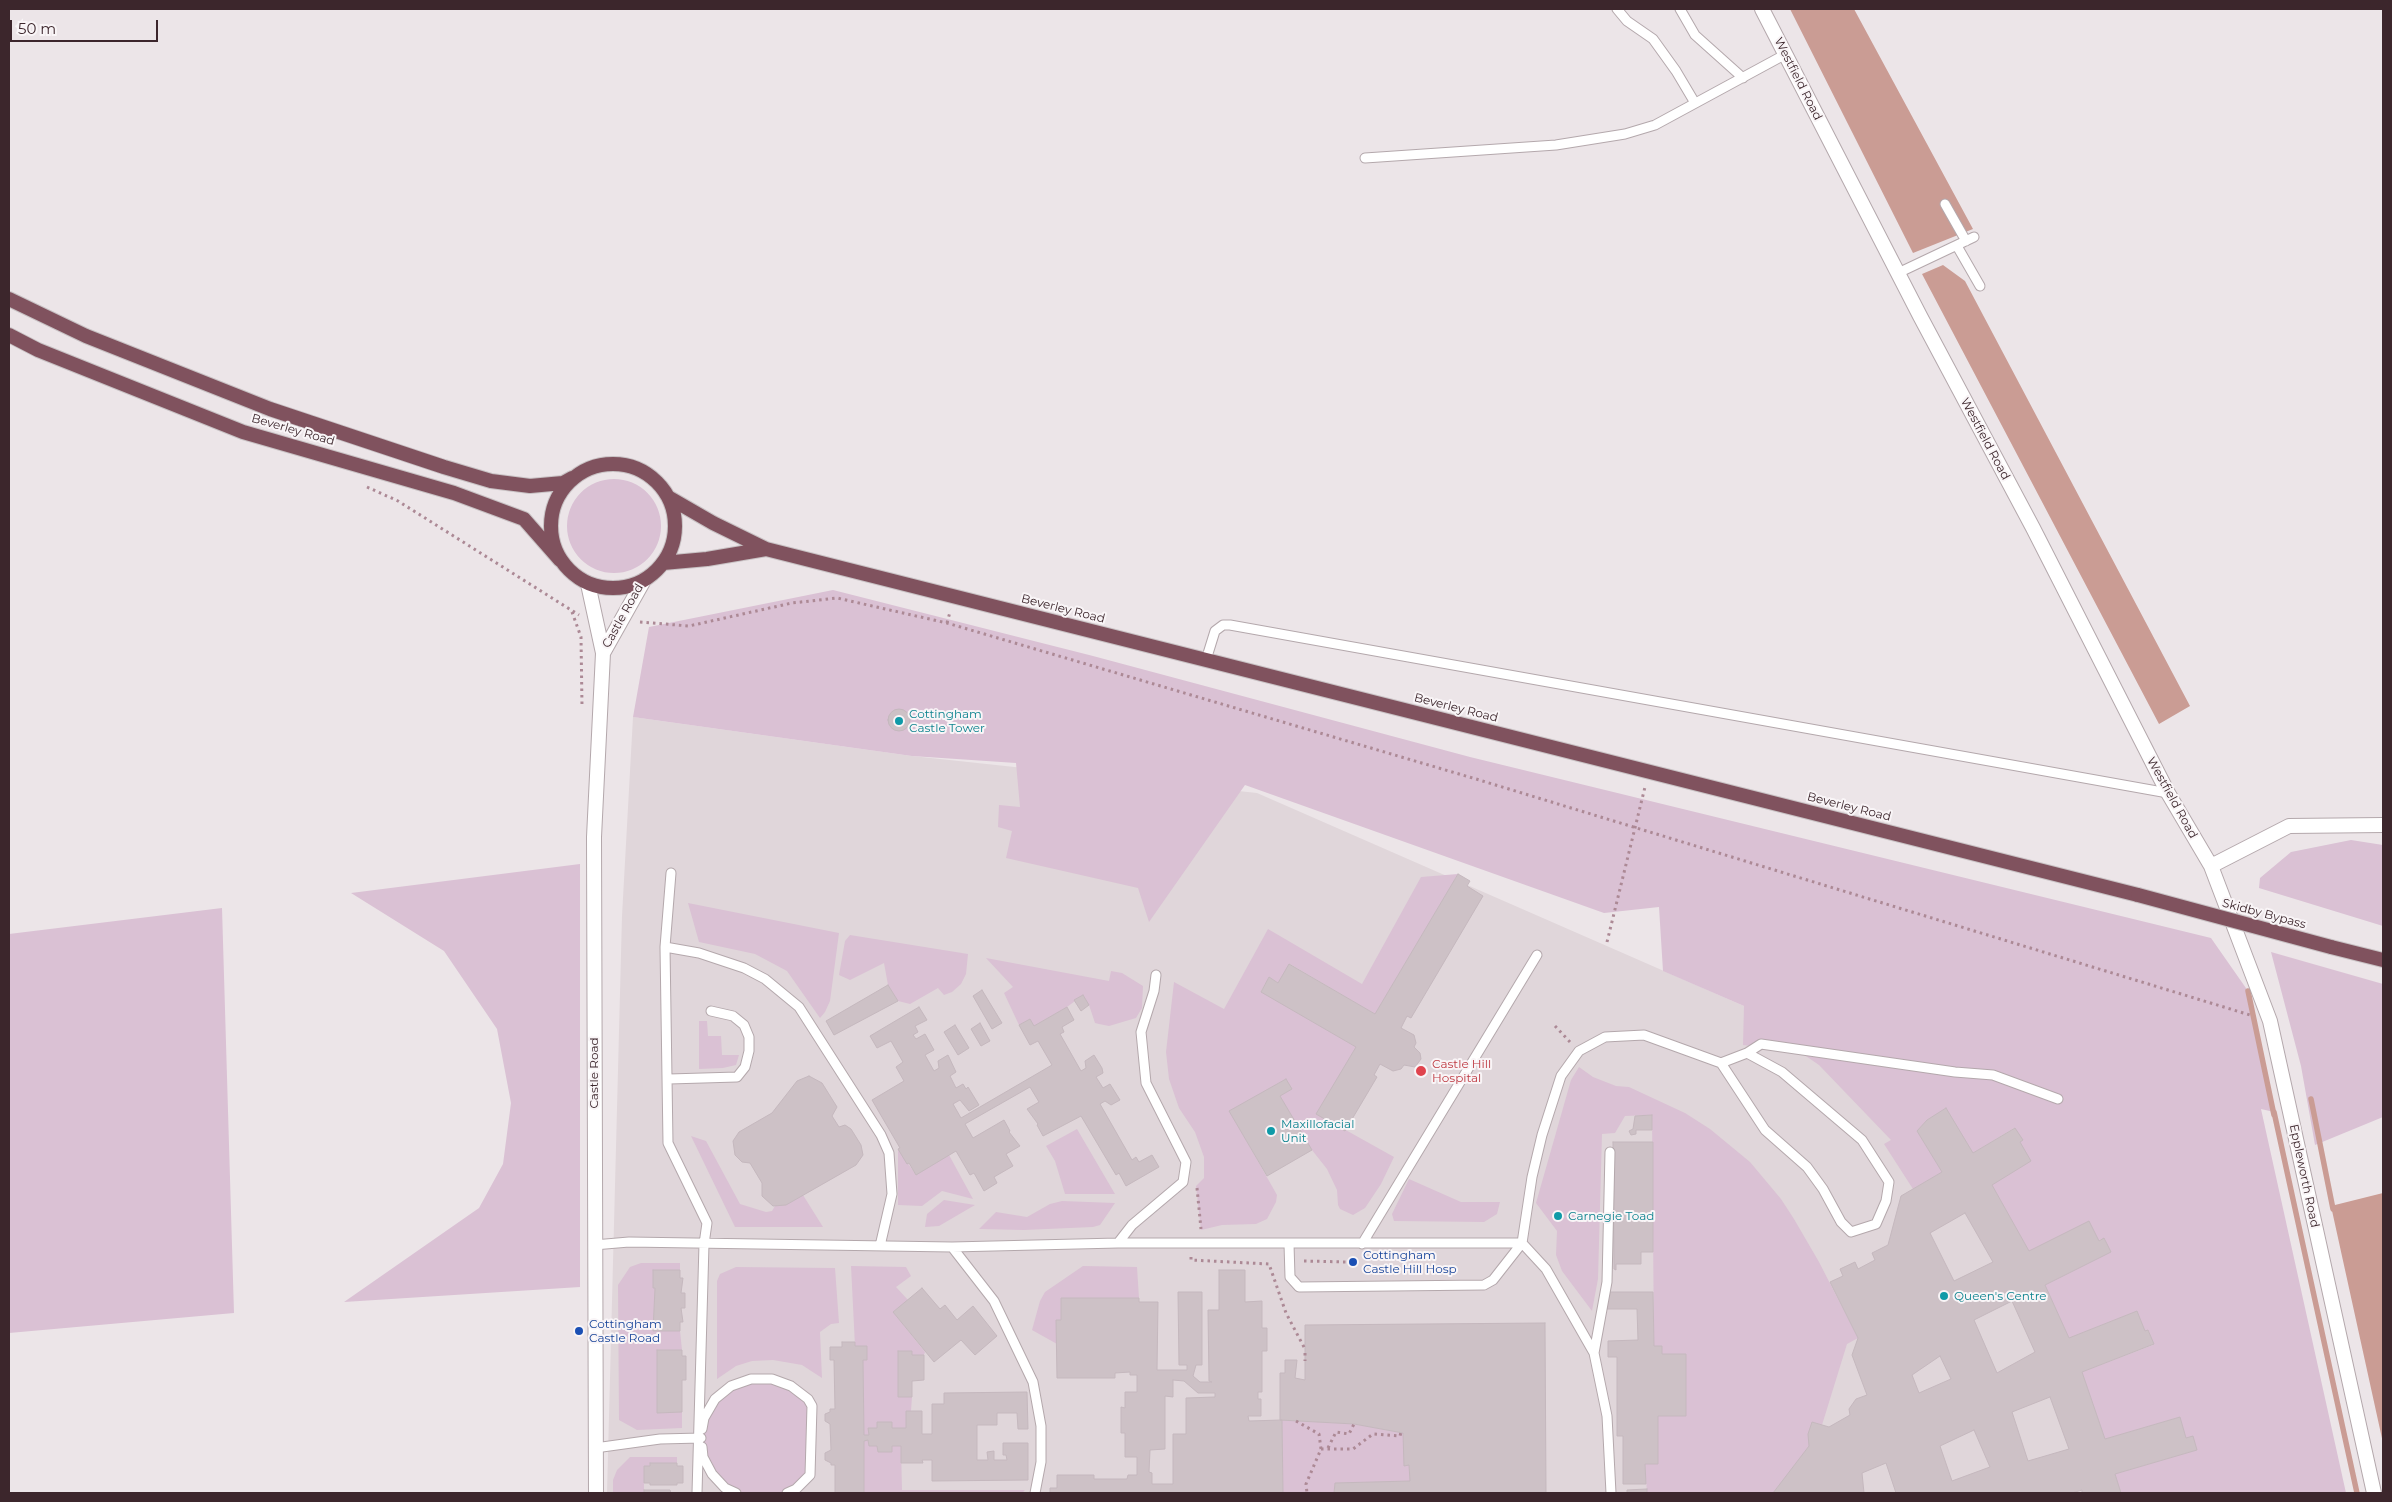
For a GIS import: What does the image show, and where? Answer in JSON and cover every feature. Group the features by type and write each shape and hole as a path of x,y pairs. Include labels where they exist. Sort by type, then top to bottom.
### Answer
{"highway":[{"name":"Beverley Road","path":"9,299 86,336 270,409 444,466 492,481 530,486 562,483 572,478"},
{"name":"Beverley Road","path":"9,335 38,350 243,432 454,493 524,519 560,560"},
{"path":"606,463 625,464 642,470 658,482 668,496 674,513 675,530 672,547 663,563 644,580 626,587 616,588 588,584 573,574 560,560 553,544 550,526 553,508 560,492 572,478 588,468 606,463"},
{"name":"Beverley Road","path":"668,496 713,523 766,549 2138,896"},
{"name":"Beverley Road","path":"663,563 708,559 766,549"},
{"name":"Skidby Bypass","path":"2138,896 2383,960"}],"street":[{"name":"Westfield Road","path":"1762,9 2168,792 2211,866"},
{"name":"Castle Road","path":"603,653 644,580"},
{"name":"Castle Road","path":"588,584 603,653 594,838 596,1493"},
{"path":"2211,866 2290,826 2383,825"},
{"name":"Eppleworth Road","path":"2211,866 2270,1021 2374,1493"}],"lane":[{"path":"1617,9 1627,22 1653,39 1676,71 1695,103"},
{"path":"1680,9 1696,35 1744,78"},
{"path":"1365,158 1556,145 1625,134 1656,125 1786,54"},
{"path":"1898,273 1970,239 1944,204"},
{"path":"1957,246 1980,286"},
{"path":"1206,660 1218,627 1223,625 1239,626 2168,792"},
{"path":"671,872 664,947 668,1143 707,1223 704,1244 697,1493"},
{"path":"664,947 699,953 744,968 765,979 799,1007 881,1135 889,1153 892,1194 880,1246"},
{"path":"1362,1244 1537,955"},
{"path":"1118,1243 1132,1225 1184,1182 1186,1162 1146,1083 1141,1032 1154,991 1156,974"},
{"path":"668,1079 723,1079 737,1077 745,1067 749,1051 749,1037 744,1025 733,1016 711,1011"},
{"path":"1289,1244 1290,1277 1299,1287 1484,1285 1493,1280 1522,1243 1532,1177 1542,1135 1561,1076 1580,1051 1605,1037 1644,1035 1721,1063 1766,1130 1806,1167 1822,1189 1841,1222 1851,1232 1876,1224 1886,1200 1889,1182 1862,1140 1782,1072 1747,1053"},
{"path":"1721,1063 1747,1053 1761,1044 1955,1072 1993,1075 2058,1099"},
{"path":"1594,1352 1607,1282 1610,1152"},
{"path":"594,1244 629,1242 952,1247 1118,1243 1522,1243 1546,1269 1594,1352 1607,1416 1611,1493"},
{"path":"952,1247 994,1301 1033,1382 1041,1426 1041,1462 1035,1493"},
{"path":"736,1493 725,1488 712,1474 704,1457 699,1438 704,1418 715,1399 731,1386 751,1379 772,1379 792,1386 808,1399 812,1406 810,1476 796,1489 787,1493"},
{"path":"595,1448 660,1439 699,1438"}],"path":[{"path":"364,485 398,501 582,617"},
{"path":"635,621 689,626 792,603 837,598 947,623 1635,828 2270,1021"},
{"path":"572,612 581,637 582,710"},
{"path":"1607,942 1648,772"},
{"path":"1555,1026 1580,1051"},
{"path":"1184,1182 1196,1186 1201,1230 1192,1230 1191,1260 1268,1264 1286,1313 1305,1351 1305,1361"},
{"path":"1271,1270 1303,1270 1303,1261 1348,1262"},
{"path":"1296,1421 1319,1434 1321,1448 1306,1484 1307,1493"},
{"path":"1328,1448 1336,1432 1349,1434 1354,1424"},
{"path":"1321,1448 1354,1449 1373,1434 1400,1436 1401,1432"}],"shaded area":[{"path":"1790,9 1854,9 1973,229 1913,253"},
{"path":"1943,265 1965,281 2190,706 2159,724 1922,274"},
{"path":"614,479 632,483 647,493 657,508 661,526 657,544 647,559 632,569 614,573 596,569 581,559 571,544 567,526 571,508 581,493 596,483"},
{"path":"833,590 1093,656 1470,757 2211,938 2248,991 2274,1112 2261,1109 2346,1493 2121,1493 2115,1474 2197,1450 2186,1438 2180,1417 2105,1439 2082,1372 2153,1345 2149,1331 2145,1331 2137,1311 2069,1338 2045,1285 2110,1252 2105,1239 2029,1251 1992,1185 2022,1140 2014,1128 1973,1153 1946,1108 1927,1120 1917,1131 1942,1172 1913,1189 1884,1144 1891,1140 1819,1065 1800,1052 1743,1045 1744,1006 1663,971 1659,907 1604,913 1245,785 1149,922 1138,888 1006,858 1012,831 998,827 999,805 1020,807 1016,763 912,756 633,717 649,627"},
{"name":"Castle Hill Hospital","path":"633,717 912,756 1257,793 1744,1006 1983,1032 2346,1493 607,1493 622,916"},
{"path":"2351,840 2383,845 2383,926 2259,888 2260,878 2291,852"},
{"path":"580,864 580,1287 344,1302 479,1208 503,1164 511,1103 497,1029 444,951 351,893"},
{"path":"1458,874 1375,1014 1290,964 1278,983 1269,977 1261,991 1356,1047 1317,1114 1394,1157 1381,1184 1365,1208 1353,1215 1340,1209 1337,1190 1327,1169 1312,1150 1280,1096 1292,1089 1286,1079 1230,1112 1277,1195 1276,1202 1267,1219 1256,1224 1222,1225 1201,1230 1196,1186 1204,1178 1204,1157 1195,1132 1179,1108 1169,1079 1166,1052 1174,982 1224,1009 1268,929 1362,984 1421,877"},
{"path":"688,903 839,933 830,1001 825,1012 820,1018 787,971 755,954 699,942"},
{"path":"222,908 234,1313 9,1333 9,934"},
{"path":"850,935 968,954 966,974 961,984 952,992 944,995 938,988 910,1004 898,1001 888,985 884,963 850,980 839,975 845,941"},
{"path":"2271,952 2383,984 2383,1117 2315,1145 2301,1066"},
{"path":"986,958 1109,981 1111,971 1122,973 1143,986 1142,1008 1136,1018 1109,1026 1099,1024 1095,1023 1089,1005 1083,995 1067,1007 1034,1026 1030,1019 1019,1025 1004,993 1013,987"},
{"path":"699,1021 707,1021 708,1036 721,1036 722,1055 739,1055 736,1065 723,1068 699,1069"},
{"path":"1579,1067 1593,1077 1616,1086 1629,1087 1685,1113 1710,1129 1750,1162 1781,1199 1794,1219 1819,1262 1858,1338 1847,1344 1822,1425 1812,1422 1809,1446 1773,1493 1647,1493 1645,1464 1658,1464 1658,1416 1686,1415 1686,1354 1662,1354 1662,1346 1654,1346 1652,1115 1625,1116 1615,1133 1602,1134 1598,1279 1592,1311 1562,1271 1556,1255 1557,1231 1536,1203 1571,1080"},
{"path":"1077,1129 1115,1194 1065,1194 1055,1161 1046,1146"},
{"path":"691,1136 706,1141 740,1204 766,1212 772,1211 775,1206 786,1205 803,1195 823,1227 735,1227"},
{"path":"898,1149 916,1175 949,1155 973,1199 942,1191 922,1206 898,1205"},
{"path":"1409,1179 1461,1202 1500,1202 1497,1214 1484,1222 1394,1221 1392,1214"},
{"path":"2383,1193 2383,1443 2331,1206"},
{"path":"944,1200 975,1205 939,1226 925,1227 927,1214"},
{"path":"1062,1201 1115,1203 1100,1225 1093,1227 1024,1230 979,1229 996,1212 1027,1217 1050,1204"},
{"path":"641,1263 680,1263 680,1270 653,1270 653,1288 655,1288 653,1331 680,1331 682,1350 657,1350 657,1413 682,1412 682,1428 637,1430 619,1420 618,1285 630,1267"},
{"path":"851,1266 906,1267 911,1276 896,1287 908,1300 893,1312 925,1352 924,1355 912,1355 911,1351 898,1351 898,1397 912,1397 911,1411 906,1411 906,1428 869,1428 869,1435 864,1435 863,1360 867,1360 867,1347 855,1346"},
{"path":"1083,1266 1137,1267 1139,1298 1061,1298 1061,1320 1056,1320 1057,1344 1032,1330 1040,1301 1045,1292"},
{"path":"736,1267 835,1268 839,1323 831,1324 820,1332 822,1378 802,1365 773,1360 752,1361 736,1366 717,1379 717,1281 720,1274"},
{"path":"772,1379 808,1399 810,1475 787,1493 736,1493 712,1474 701,1438 704,1418 731,1386"},
{"path":"1282,1420 1354,1424 1403,1433 1405,1465 1409,1465 1410,1481 1335,1483 1334,1493 1283,1493"},
{"path":"868,1440 869,1446 877,1446 878,1452 892,1452 892,1446 901,1446 902,1490 1025,1490 1022,1493 864,1493 864,1441"},
{"path":"630,1457 677,1457 677,1463 650,1463 650,1466 644,1466 644,1493 613,1493 613,1480 617,1470"}],"building":[{"name":"Cottingham Castle Tower","path":"895,709 903,709 910,716 910,724 903,731 895,731 888,724 888,716"},
{"path":"1458,874 1470,881 1467,886 1483,896 1411,1018 1407,1016 1401,1028 1414,1035 1416,1043 1414,1047 1420,1053 1421,1059 1415,1067 1404,1065 1401,1069 1393,1071 1380,1064 1374,1075 1377,1077 1345,1131 1316,1114 1356,1047 1261,992 1269,977 1278,983 1289,964 1375,1014"},
{"path":"888,985 898,1001 834,1035 826,1021"},
{"path":"982,990 1002,1023 992,1029 973,996"},
{"path":"1083,995 1089,1005 1081,1011 1074,1000"},
{"path":"919,1007 927,1020 915,1026 918,1032 913,1035 916,1039 925,1034 934,1050 925,1055 934,1071 939,1068 938,1061 948,1055 956,1072 950,1076 956,1088 963,1084 966,1089 968,1087 979,1105 969,1111 960,1100 953,1104 961,1118 1052,1065 1038,1041 1030,1045 1019,1025 1030,1019 1034,1026 1067,1007 1074,1020 1062,1027 1064,1032 1060,1034 1081,1071 1086,1068 1085,1061 1094,1055 1102,1068 1103,1073 1096,1077 1103,1088 1110,1084 1120,1100 1111,1105 1105,1101 1100,1104 1132,1160 1136,1157 1139,1162 1152,1155 1159,1167 1126,1186 1119,1173 1116,1175 1081,1116 1043,1136 1038,1124 1027,1109 1039,1102 1030,1087 965,1124 973,1138 1004,1120 1009,1132 1020,1146 1006,1154 1013,1166 994,1177 997,1183 984,1191 974,1173 970,1175 956,1151 916,1175 898,1149 900,1148 872,1100 904,1081 896,1067 903,1062 891,1041 877,1048 870,1036"},
{"path":"980,1023 990,1041 981,1046 971,1029"},
{"path":"955,1025 969,1048 958,1055 944,1032"},
{"path":"809,1076 822,1083 837,1107 832,1116 839,1127 845,1125 851,1129 861,1145 863,1155 856,1165 786,1205 773,1206 762,1196 762,1183 750,1163 742,1162 735,1155 733,1141 739,1132 772,1113 797,1081"},
{"name":"Maxillofacial Unit","path":"1286,1079 1292,1089 1280,1096 1312,1150 1267,1176 1229,1111"},
{"name":"Queen's Centre","path":"1946,1108 1973,1153 2015,1128 2023,1140 2020,1142 2031,1161 1992,1185 2029,1251 2089,1221 2099,1241 2104,1238 2111,1252 2045,1285 2069,1338 2137,1311 2145,1331 2148,1330 2154,1344 2082,1372 2105,1439 2180,1417 2186,1438 2193,1436 2197,1450 2115,1474 2121,1493 2082,1493 2082,1490 2072,1493 1896,1493 1886,1463 1862,1473 1864,1493 1773,1493 1809,1446 1808,1434 1812,1422 1829,1427 1850,1415 1849,1409 1856,1399 1867,1395 1852,1355 1858,1338 1830,1282 1843,1276 1840,1269 1855,1262 1858,1269 1875,1260 1872,1253 1888,1245 1901,1196 1942,1172 1917,1131 1927,1120","holes":["1965,1213 1993,1262 1954,1281 1930,1233","2012,1301 2035,1352 1997,1373 1974,1320","1940,1356 1951,1379 1919,1393 1912,1375","2050,1397 2069,1449 2028,1461 2012,1412","1974,1430 1990,1467 1952,1481 1940,1446"]},
{"path":"1652,1115 1652,1130 1636,1130 1636,1134 1631,1135 1629,1131 1633,1129 1635,1116"},
{"path":"1613,1142 1653,1142 1653,1252 1641,1252 1641,1264 1616,1264 1616,1270 1614,1269"},
{"path":"653,1270 680,1270 680,1278 683,1278 681,1293 685,1293 685,1308 681,1308 683,1322 680,1322 680,1331 653,1331 655,1288 653,1288"},
{"path":"1219,1270 1245,1270 1245,1302 1262,1301 1262,1328 1267,1328 1267,1351 1262,1351 1262,1392 1258,1392 1258,1399 1261,1399 1261,1416 1248,1416 1249,1421 1282,1420 1283,1493 1050,1493 1050,1488 1057,1488 1057,1475 1094,1475 1094,1479 1127,1479 1128,1475 1137,1475 1137,1457 1125,1457 1125,1433 1121,1433 1121,1407 1125,1408 1125,1392 1137,1392 1137,1375 1130,1375 1130,1372 1115,1373 1115,1378 1057,1378 1056,1320 1061,1320 1061,1298 1139,1298 1139,1302 1158,1302 1157,1370 1187,1370 1187,1365 1179,1365 1178,1292 1202,1292 1202,1365 1196,1365 1193,1376 1200,1382 1212,1382 1209,1381 1208,1310 1219,1310","holes":["1173,1380 1184,1381 1198,1393 1215,1393 1215,1397 1186,1398 1186,1434 1173,1434 1173,1484 1152,1484 1152,1473 1149,1472 1150,1450 1165,1449 1165,1396 1173,1397"]},
{"path":"922,1288 940,1309 945,1305 957,1320 973,1306 997,1336 975,1355 961,1340 934,1362 893,1312"},
{"path":"1607,1292 1653,1292 1654,1346 1662,1346 1662,1354 1686,1354 1686,1416 1658,1416 1658,1464 1645,1464 1646,1484 1623,1484 1623,1436 1617,1436 1617,1357 1608,1357 1608,1341 1638,1340 1637,1309 1607,1309"},
{"path":"1545,1323 1546,1493 1334,1493 1335,1483 1410,1481 1409,1465 1404,1466 1403,1433 1354,1424 1280,1420 1280,1373 1285,1373 1285,1360 1297,1360 1295,1378 1305,1380 1305,1325"},
{"path":"842,1342 855,1342 855,1346 867,1346 867,1360 863,1360 864,1435 869,1435 868,1428 877,1428 877,1422 892,1422 892,1428 906,1428 906,1411 922,1411 922,1434 932,1434 932,1404 944,1404 944,1393 1027,1392 1028,1429 1018,1429 1017,1413 997,1413 997,1425 977,1425 977,1460 988,1460 987,1452 994,1451 994,1460 1007,1460 1006,1455 1003,1455 1003,1443 1028,1443 1028,1480 932,1481 932,1460 922,1460 923,1463 901,1463 901,1446 892,1446 892,1452 878,1452 877,1446 869,1446 868,1440 864,1441 864,1493 835,1493 835,1465 831,1465 831,1463 825,1460 825,1453 831,1450 830,1424 825,1421 825,1414 830,1412 830,1409 835,1409 834,1360 830,1360 830,1347 842,1347"},
{"path":"657,1350 682,1350 682,1356 686,1356 686,1380 682,1380 682,1412 657,1413"},
{"path":"898,1351 912,1351 912,1355 924,1355 924,1380 912,1381 912,1397 898,1397"},
{"path":"650,1463 677,1463 677,1466 683,1466 683,1483 677,1483 677,1485 650,1485 650,1483 644,1483 644,1466 650,1466"},
{"path":"1647,1489 1647,1493 1627,1493 1627,1490"},
{"path":"644,1490 670,1490 671,1493 644,1493"}],"waterway":[{"path":"2248,991 2274,1115"},
{"path":"2311,1099 2333,1209"},
{"path":"2274,1112 2357,1493"}],"place":[{"name":"Cottingham Castle Tower","path":"899,721"},
{"name":"Castle Hill Hospital","path":"1421,1071"},
{"name":"Maxillofacial Unit","path":"1271,1131"},
{"name":"Carnegie Toad","path":"1558,1216"},
{"name":"Cottingham Castle Hill Hosp","path":"1353,1262"},
{"name":"Queen's Centre","path":"1944,1296"},
{"name":"Cottingham Castle Road","path":"579,1331"}]}
